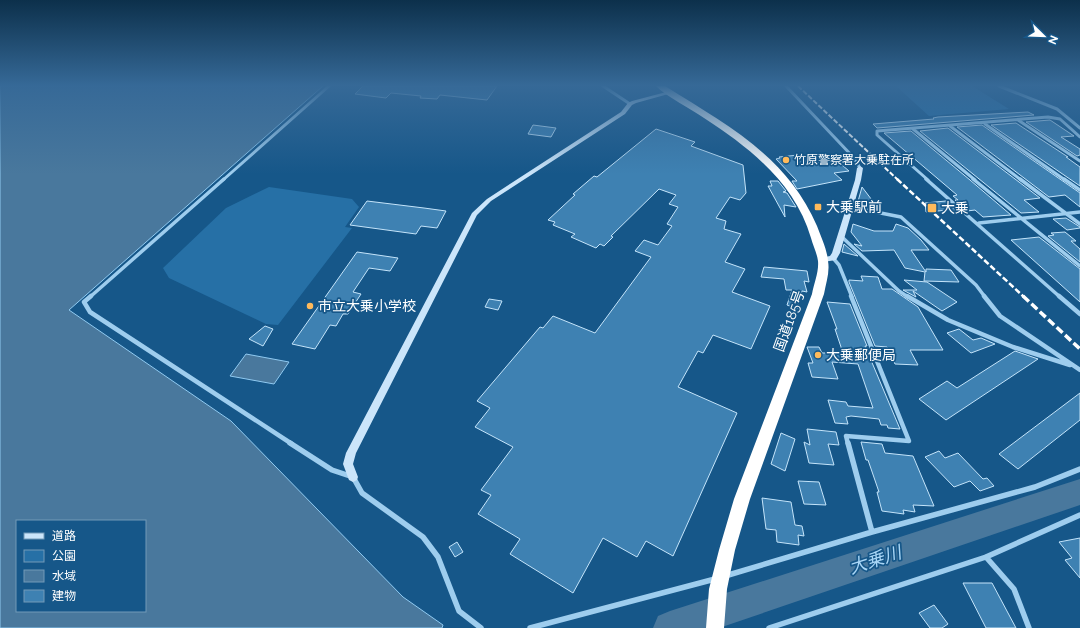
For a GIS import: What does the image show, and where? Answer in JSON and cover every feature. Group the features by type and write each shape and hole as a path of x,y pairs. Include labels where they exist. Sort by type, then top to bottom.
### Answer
{"highway":[{"name":"国道185号","path":"705,115 758,152 775,167 790,184 801,202 828,259 818,294 742,499 719,583 715,628"}],"street":[{"path":"296,115 84,302 90,312 97,317 332,470 353,477"},
{"path":"481,628 459,611 438,557 423,537 362,493 348,464 351,453 474,214 489,200 619,115"},
{"path":"814,115 854,158 860,168 842,237 836,253 828,259 839,265 909,441 846,436 872,532"},
{"path":"1065,115 1080,128"},
{"path":"1080,137 1060,119 1048,117 877,132 877,135 979,223 1080,314"},
{"path":"1018,120 1080,161"},
{"path":"985,123 1080,190"},
{"path":"950,126 1080,224"},
{"path":"913,129 1080,266"},
{"path":"850,207 901,217 976,285 1000,316 1078,369"},
{"path":"979,223 1080,212"},
{"path":"842,237 899,291 948,320 1013,347 1078,369"},
{"path":"530,628 719,583 872,532 1035,487 1080,469"},
{"path":"769,628 986,557 1080,515"},
{"path":"986,557 1014,589 1029,628"}],"green space":[{"path":"269,187 352,199 359,207 345,227 352,228 278,325 266,324 169,278 163,268 226,208"}],"water":[{"path":"0,115 290,115 69,310 231,421 403,597 443,625 442,628 0,628"},
{"path":"246,354 289,362 274,384 230,376"}],"building":[{"path":"1030,115 877,128 873,124 934,119 933,118"},
{"path":"1050,120 1074,136 1061,137 1080,149 1080,155 1077,156 1026,122"},
{"path":"1016,123 1068,157 1066,157 1080,167 1080,186 991,125"},
{"path":"533,125 556,128 551,137 528,134"},
{"path":"982,125 1080,193 1080,207 1065,195 1049,197 957,127"},
{"path":"948,128 1040,198 1024,200 1039,212 1021,213 920,131"},
{"path":"656,129 695,142 691,146 743,165 746,193 740,200 730,197 716,218 726,221 724,229 741,234 725,262 745,269 732,292 770,306 751,349 713,335 703,353 698,351 678,387 737,413 673,556 646,541 637,557 603,538 573,593 510,554 520,539 478,514 491,495 481,490 513,447 475,427 490,408 477,401 540,327 543,328 553,316 595,333 651,257 635,251 644,240 658,245 672,226 667,224 678,207 669,204 676,195 659,189 611,236 613,237 604,246 600,244 596,248 571,237 575,234 553,225 555,222 548,220 575,195 573,194 594,176 597,177"},
{"path":"911,131 1011,215 983,217 975,210 967,211 955,200 958,200 953,196 957,195 884,133"},
{"path":"798,155 809,164 835,159 849,171 834,173 842,180 797,189 792,181 797,181 776,159 780,158 779,157"},
{"path":"770,181 778,181 786,191 783,192 787,193 796,207 784,205 785,217 768,186 772,186"},
{"path":"862,187 878,208 857,205"},
{"path":"367,201 446,211 437,228 421,226 416,234 350,225"},
{"path":"946,201 958,212 951,212 949,210 926,212 925,203"},
{"path":"1066,218 1080,228 1067,230 1053,219"},
{"path":"853,224 874,231 893,231 896,224 908,228 929,250 911,250 926,272 926,269 951,270 959,282 924,281 925,272 905,268 894,250 862,251 854,244 862,246 851,232"},
{"path":"1065,232 1076,241 1071,241 1080,249 1080,262 1048,236 1054,235 1051,233"},
{"path":"1039,237 1080,269 1080,302 1011,240"},
{"path":"844,244 858,256 842,252"},
{"path":"357,252 398,258 390,271 369,268 353,292 361,294 348,314 343,314 336,326 330,325 315,349 292,344"},
{"path":"764,267 807,271 809,282 804,281 807,292 802,291 797,309 787,305 792,290 786,290 784,279 761,277"},
{"path":"861,276 878,277 882,289 892,289 918,307 943,350 910,350 918,365 895,364 887,347 875,346 849,282 849,280 863,281"},
{"path":"904,280 927,282 957,302 942,311 913,291 916,297 903,290 917,290"},
{"path":"489,299 502,301 498,310 485,307"},
{"path":"827,302 850,304 867,346 865,346 900,429 888,428 887,425 881,425 879,419 851,416 846,417 848,424 835,423 828,400 846,402 848,406 873,408 858,364 832,362 838,379 812,377 808,363 813,363 807,347 819,347 822,353 843,353 835,329 837,329"},
{"path":"265,326 273,329 263,346 249,339"},
{"path":"959,329 973,340 981,338 995,344 971,353 947,333"},
{"path":"1015,351 1038,359 946,420 919,399 947,381 957,388"},
{"path":"1080,393 1080,420 1018,469 999,454"},
{"path":"807,429 836,432 839,445 828,444 834,465 809,463 804,442 810,445"},
{"path":"781,433 795,439 785,471 771,464"},
{"path":"861,442 882,444 885,453 913,456 934,506 913,505 915,512 903,510 904,514 882,511 877,492 879,492 868,460 866,460"},
{"path":"939,451 945,458 958,453 983,479 987,478 994,486 980,491 970,481 954,487 925,457"},
{"path":"798,481 819,482 826,505 804,504"},
{"path":"762,498 791,502 795,525 802,526 804,536 798,535 799,545 777,542 776,530 766,529"},
{"path":"1080,538 1080,578 1065,560 1072,558 1059,542"},
{"path":"457,542 463,552 455,557 449,547"},
{"path":"963,583 992,583 1016,628 986,628"},
{"path":"934,605 948,624 942,628 930,628 919,613"}],"waterway":[{"name":"大乗川","path":"670,628 1080,492"}],"railway":[{"path":"829,115 898,180"},
{"path":"897,179 1024,297"},
{"path":"1023,296 1080,349"}],"place":[{"name":"竹原警察署大乗駐在所","path":"786,160"},
{"name":"大乗駅前","path":"818,207"},
{"name":"大乗","path":"932,208"},
{"name":"市立大乗小学校","path":"310,306"},
{"name":"大乗郵便局","path":"818,355"}]}
